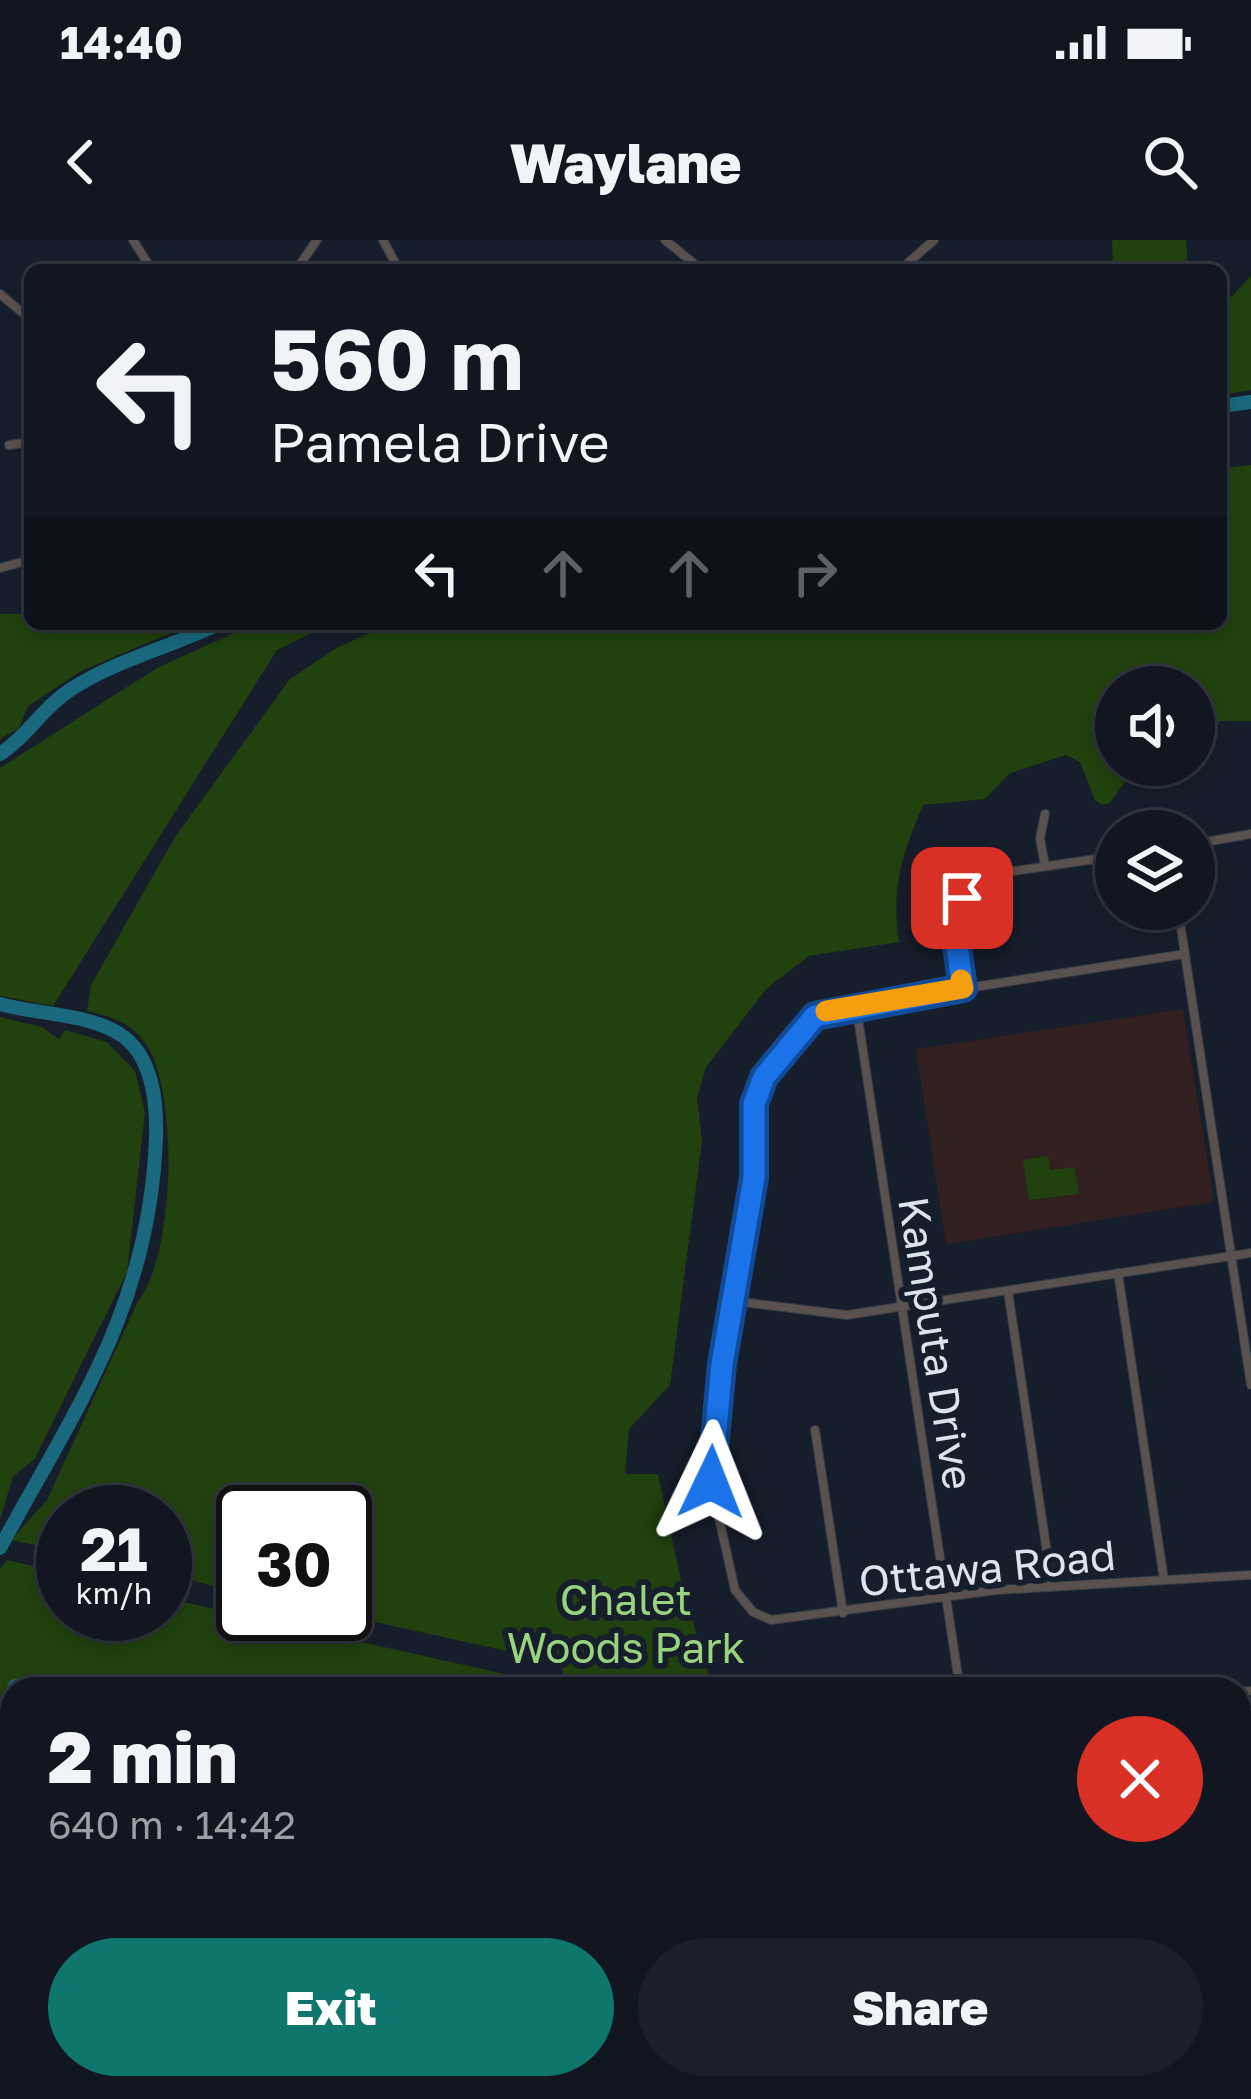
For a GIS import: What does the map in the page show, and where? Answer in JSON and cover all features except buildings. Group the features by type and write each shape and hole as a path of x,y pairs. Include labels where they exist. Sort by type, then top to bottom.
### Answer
{"street":[{"path":"665,240 695,264"},
{"path":"907,264 934,240"},
{"path":"0,294 24,315"},
{"path":"9,445 24,443"},
{"path":"1045,866 1040,838 1046,814"},
{"path":"1215,840 1251,834"},
{"path":"963,988 954,926 962,898 989,876 1095,859"},
{"path":"1181,930 1251,1385"},
{"path":"1185,954 856,1005 826,1011 807,1022 759,1088 752,1120 754,1178 733,1300 824,1316 1251,1253"},
{"name":"Kamputa Drive","path":"856,1005 958,1677"},
{"path":"1118,1274 1164,1580"},
{"path":"1008,1291 1052,1586"},
{"name":"Ottawa Road","path":"733,1300 709,1463 739,1597 771,1620 1052,1586 1251,1575"},
{"path":"814,1430 843,1613"}],"shaded area":[{"path":"1183,1009 1214,1202 946,1244 916,1049"}],"green space":[{"path":"1112,240 1186,240 1188,264 1113,264"},
{"path":"1251,276 1251,390 1227,394 1227,299"},
{"name":"Chalet Woods Park","path":"1251,465 1251,721 1220,721 1215,727 1215,666 1095,666 1095,786 1122,786 1110,803 1095,800 1080,762 1066,755 1010,773 985,799 923,805 900,872 899,942 809,956 767,988 706,1067 697,1098 702,1141 670,1385 629,1429 625,1474 658,1474 682,1585 709,1677 563,1677 562,1666 552,1661 372,1621 372,1485 216,1485 216,1586 192,1581 192,1485 54,1485 150,1281 159,1251 168,1178 165,1104 149,1049 130,1028 87,1011 91,985 175,837 290,679 338,647 376,630 1227,630 1227,467"},
{"path":"0,614 24,614 24,630 178,630 81,671 28,706 19,728 0,739"},
{"path":"241,630 317,630 277,650 53,1006 0,996 0,768 157,668"},
{"path":"0,1017 42,1027 59,1039 65,1030 107,1042 135,1071 145,1112 127,1272 34,1460 13,1476 0,1520"},
{"path":"1048,1156 1050,1170 1075,1167 1079,1194 1029,1200 1023,1160"},
{"path":"36,1512 36,1545 11,1540"},
{"path":"7,1560 36,1567 36,1641 192,1641 192,1604 216,1609 216,1641 357,1641 518,1677 0,1677 0,1569"}],"waterway":[{"path":"1227,405 1251,402"},
{"path":"0,754 60,697 88,679 204,630"},
{"path":"0,1004 81,1019 124,1037 148,1070 156,1126 150,1199 124,1305 81,1400 0,1548"}],"slow traffic":[{"path":"826,1011 963,988 961,980"}],"route":[{"path":"711,1482 710,1449 722,1364 754,1178 752,1120 759,1088 801,1028 815,1016 832,1009 963,988 954,926 962,898"}]}
